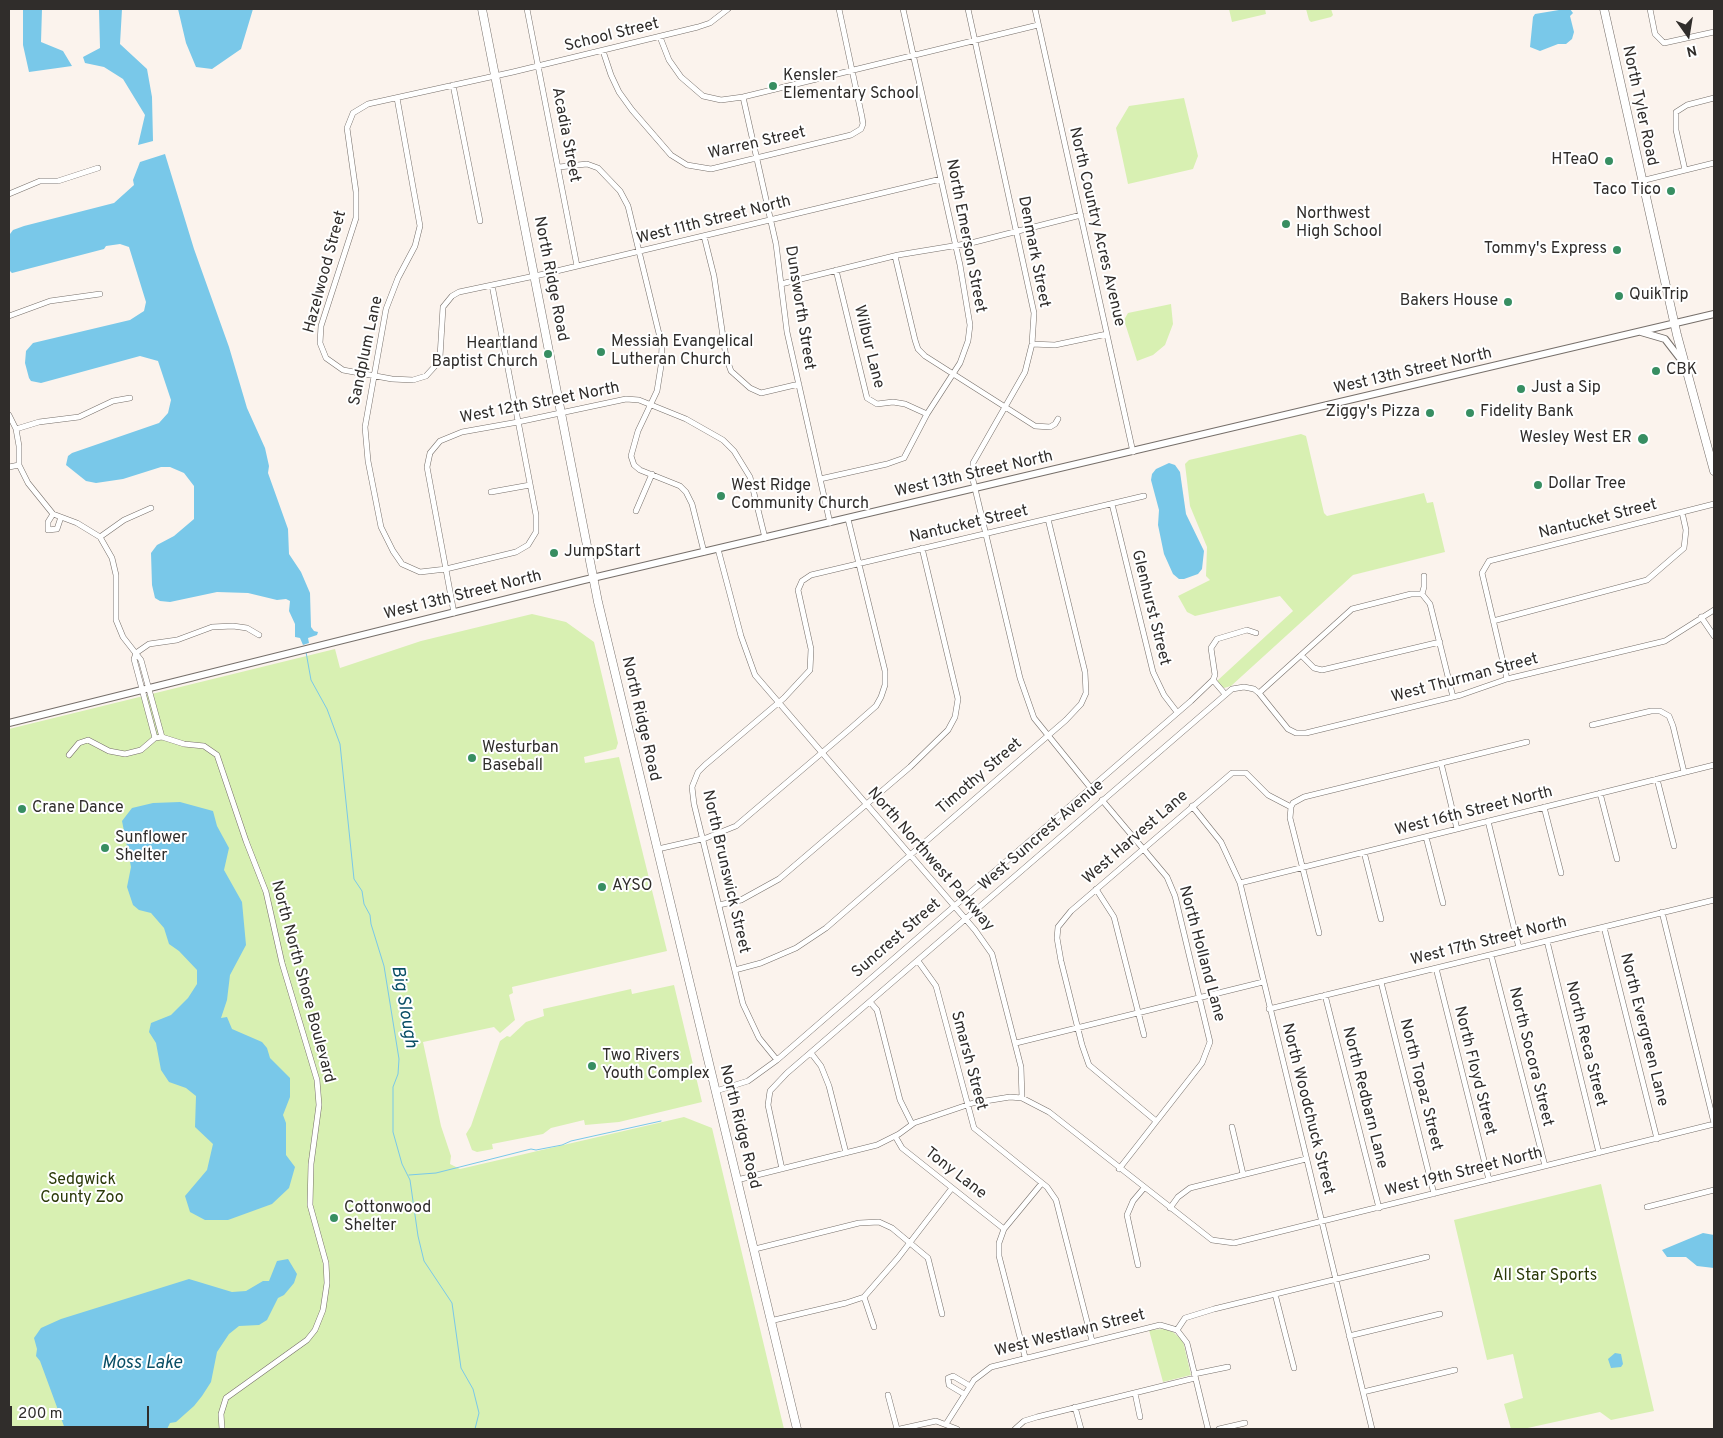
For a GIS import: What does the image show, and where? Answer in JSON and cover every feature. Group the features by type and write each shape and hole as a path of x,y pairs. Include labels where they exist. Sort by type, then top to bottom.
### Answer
{"main road":[{"name":"North Ridge Road","path":"482,9 497,76 593,578 797,1429"},
{"name":"North Tyler Road","path":"1604,9 1674,323 1714,471"}],"street":[{"name":"Acadia Street","path":"527,9 540,66 577,266"},
{"name":"School Street","path":"453,85 540,66 705,25 728,9"},
{"path":"839,9 852,70"},
{"name":"North Emerson Street","path":"820,479 887,464 904,458 927,414 965,352 970,325 956,246 903,9"},
{"name":"Denmark Street","path":"968,9 1033,304 1032,344 1025,372 973,463 975,489"},
{"name":"North Country Acres Avenue","path":"1035,9 1133,452"},
{"path":"1650,9 1655,34 1664,43 1714,32"},
{"path":"660,37 669,60 681,77 698,93 714,100 743,97 1038,24"},
{"name":"Warren Street","path":"603,51 611,75 632,110 678,160 696,169 711,169 857,133 863,124 852,70"},
{"path":"397,98 453,85 480,221"},
{"name":"Dunsworth Street","path":"743,97 771,220 787,332 830,523"},
{"name":"Hazelwood Street","path":"325,356 320,343 321,326 356,218 356,192 347,128 349,119 359,109 368,104 397,98"},
{"name":"Sandplum Lane","path":"397,98 420,226 415,246 398,278 386,309 366,410 366,444 381,527 393,552 407,567 420,572 446,569 516,552 532,541 537,524 530,485"},
{"path":"1685,170 1676,130 1676,112 1687,105 1714,98"},
{"path":"1641,181 1714,163"},
{"path":"559,167 587,164 598,168 612,182 628,206 662,346 660,378 630,453 636,467 680,486 690,498 704,552"},
{"path":"9,194 40,181 58,181 98,168"},
{"name":"West 11th Street North","path":"325,356 336,367 404,381 413,380 426,376 436,365 440,357 442,314 448,300 459,292 640,252 941,179"},
{"path":"780,284 895,256 956,246 1080,215"},
{"path":"704,236 714,276 726,357 732,371 750,388 761,393 799,384"},
{"path":"895,256 918,349 953,374 1040,427 1050,427 1056,424 1058,419"},
{"name":"Wilbur Lane","path":"836,270 867,398 877,404 893,402 905,404 927,414"},
{"path":"491,492 530,485 492,285"},
{"path":"9,316 50,301 100,294"},
{"name":"West 13th Street North","path":"9,723 593,578 1714,314"},
{"path":"1640,332 1666,340 1674,347 1685,364"},
{"path":"1032,344 1055,345 1107,334"},
{"path":"16,429 39,422 79,417 113,401 130,398"},
{"name":"West 12th Street North","path":"446,569 427,475 428,460 437,443 452,434 626,399 639,400 650,404 708,431 723,440 734,451 747,469 752,483 765,538"},
{"path":"9,415 16,429 20,446 19,465 24,478 53,514 93,531 100,537 115,566 116,620 123,637 141,660 162,736 155,738 142,750 126,754 109,751 88,740 79,742 69,755"},
{"path":"9,467 19,465"},
{"path":"636,511 652,474"},
{"path":"975,489 1020,678 1034,718 1090,787"},
{"name":"Nantucket Street","path":"802,582 811,575 1144,496"},
{"name":"Glenhurst Street","path":"1112,504 1153,672 1164,695 1177,712"},
{"name":"Nantucket Street","path":"1493,621 1482,573 1489,562 1714,504"},
{"path":"100,537 124,520 151,508"},
{"path":"1507,679 1493,621 1647,580 1684,548 1686,530 1682,512"},
{"path":"53,514 48,522 48,530 57,529 61,517"},
{"path":"658,849 703,839 736,826 876,706 885,685 885,671 848,519"},
{"name":"Timothy Street","path":"735,970 761,963 796,948 826,928 1066,720 1081,704 1087,685 1048,519"},
{"path":"720,905 741,900 779,879 940,740 955,717 958,699 922,548"},
{"name":"North Northwest Parkway","path":"718,549 741,636 755,675 821,754 966,919 992,954 1022,1068 1022,1098"},
{"path":"446,569 454,613"},
{"path":"1422,594 1424,576"},
{"name":"North Brunswick Street","path":"777,1060 759,1038 743,1004 692,794 694,780 698,772 778,703 810,670 812,662 798,590 802,582"},
{"path":"1259,693 1352,609 1411,594 1422,594"},
{"path":"1422,594 1430,604 1453,697"},
{"name":"West Thurman Street","path":"1259,693 1288,729 1300,734 1453,697 1507,679 1665,642 1714,610"},
{"path":"1701,617 1714,636"},
{"path":"155,738 134,659 136,653 148,644 177,640 222,626 247,628 259,635"},
{"path":"1177,712 1213,680 1215,671 1211,648 1217,639 1247,630 1256,633"},
{"path":"1301,655 1314,668 1322,670 1440,642"},
{"path":"1213,680 1225,694"},
{"name":"West Suncrest Avenue","path":"782,1169 768,1106 770,1090 1225,694 1232,689 1249,687 1259,693"},
{"path":"1592,726 1651,711 1660,711 1669,716 1673,726 1684,772"},
{"name":"Suncrest Street","path":"716,1091 748,1081 777,1060 1177,712"},
{"name":"North North Shore Boulevard","path":"162,736 184,744 209,747 220,760 246,841 266,892 282,963 308,1047 319,1092 311,1164 310,1205 326,1263 327,1284 322,1314 307,1340 229,1395 220,1414 222,1429"},
{"path":"1319,933 1290,818 1293,803 1304,797 1526,742"},
{"path":"1441,763 1457,829"},
{"name":"West 16th Street North","path":"1240,883 1714,765"},
{"name":"West Harvest Lane","path":"1077,1028 1061,961 1057,932 1063,919 1228,775 1239,772 1246,773 1268,795 1291,807"},
{"path":"1657,779 1674,846"},
{"path":"1600,793 1617,860"},
{"name":"North Holland Lane","path":"1102,800 1167,877 1175,896 1210,1042 1207,1055 1119,1169"},
{"name":"North Woodchuck Street","path":"1192,806 1221,842 1240,883 1372,1429"},
{"path":"1544,807 1561,873"},
{"path":"1488,821 1519,948"},
{"path":"1426,837 1443,903"},
{"path":"1364,852 1381,919"},
{"path":"1096,889 1114,917 1144,1035"},
{"name":"West 17th Street North","path":"1269,1009 1714,900"},
{"path":"1662,912 1714,1124"},
{"name":"North Evergreen Lane","path":"1604,926 1657,1139"},
{"name":"North Reca Street","path":"1547,941 1599,1152"},
{"name":"North Socora Street","path":"1491,955 1545,1166"},
{"name":"Smarsh Street","path":"918,961 929,973 936,986 966,1105 974,1128 1042,1183 1056,1200 1092,1341"},
{"name":"North Floyd Street","path":"1436,968 1488,1180"},
{"path":"1016,1043 1263,982"},
{"name":"North Topaz Street","path":"1381,982 1434,1194"},
{"name":"North Redbarn Lane","path":"1325,995 1379,1208"},
{"path":"870,1002 877,1010 900,1100 912,1124"},
{"path":"1077,1028 1089,1065 1156,1121"},
{"path":"811,1053 821,1066 829,1086 846,1153"},
{"path":"738,1180 877,1145 895,1136 912,1124 966,1105 999,1098 1022,1098 1040,1106 1170,1208 1178,1197 1190,1188 1306,1159"},
{"name":"West 19th Street North","path":"1170,1208 1212,1240 1220,1243 1247,1241 1714,1124"},
{"path":"1232,1127 1243,1174"},
{"name":"Tony Lane","path":"895,1136 902,1148 1004,1229"},
{"path":"1025,1357 999,1256 999,1243 1004,1229 1042,1183"},
{"path":"770,1320 846,1303 864,1297 872,1290 910,1243 952,1188"},
{"path":"1138,1265 1127,1215 1133,1201 1144,1188"},
{"path":"1647,1207 1714,1190"},
{"path":"755,1249 870,1221 879,1222 892,1228 928,1258 942,1314"},
{"path":"1208,1429 1187,1343 1177,1330 1184,1318 1427,1257"},
{"path":"1275,1294 1294,1368"},
{"path":"864,1297 874,1327"},
{"path":"1349,1336 1440,1314"},
{"name":"West Westlawn Street","path":"946,1424 964,1394 985,1370 1025,1357 1155,1325 1165,1325 1177,1330"},
{"path":"1015,1429 1029,1419 1135,1393 1228,1367"},
{"path":"1363,1392 1454,1370"},
{"path":"964,1394 950,1385 948,1378 953,1376 970,1386"},
{"path":"1135,1393 1140,1417"},
{"path":"888,1395 899,1429 930,1422 946,1424 956,1429"},
{"path":"1075,1407 1081,1429"},
{"path":"1219,1429 1245,1423"}],"green space":[{"path":"1229,9 1265,9 1266,14 1232,22"},
{"path":"1306,9 1331,9 1333,15 1311,22"},
{"path":"1184,98 1198,156 1193,169 1128,184 1116,128 1129,106"},
{"path":"1171,304 1173,324 1165,345 1153,355 1137,361 1124,320 1128,313"},
{"path":"1301,434 1306,436 1324,513 1327,516 1424,493 1427,503 1433,502 1445,552 1353,575 1231,686 1224,688 1217,681 1293,611 1280,596 1195,616 1187,612 1178,596 1210,580 1206,576 1207,547 1190,506 1185,464 1189,460"},
{"name":"Sedgwick County Zoo","path":"532,614 566,622 594,642 618,743 616,749 584,757 585,763 619,757 667,951 512,987 513,993 509,995 515,1020 500,1033 494,1027 423,1042 441,1126 451,1156 450,1164 460,1169 684,1117 712,1128 784,1429 9,1429 9,729 335,649 340,668 421,641"},
{"name":"Two Rivers Youth Complex","path":"674,985 702,1102 619,1122 585,1125 584,1120 551,1128 543,1134 492,1144 493,1149 477,1152 472,1150 466,1134 471,1126 500,1041 507,1036 510,1037 526,1022 544,1016 543,1009 631,989 632,994"},
{"name":"All Star Sports","path":"1601,1184 1654,1411 1611,1420 1600,1412 1523,1429 1511,1429 1504,1404 1523,1398 1513,1354 1487,1360 1454,1220"},
{"path":"1165,1329 1173,1332 1183,1341 1191,1375 1163,1382 1149,1330"}],"water":[{"path":"23,9 42,9 41,42 63,51 72,66 29,72 23,45"},
{"path":"99,9 122,9 120,44 147,69 152,97 153,141 138,145 145,115 123,79 104,67 85,63 83,57 100,48"},
{"path":"178,9 253,9 241,49 212,69 196,67 186,43"},
{"path":"1570,9 1573,13 1570,16 1574,32 1572,39 1566,44 1558,44 1540,51 1530,47 1533,17 1535,14"},
{"path":"165,154 194,249 229,347 247,408 265,448 269,466 268,473 288,529 289,554 301,572 310,593 311,627 314,631 318,632 317,635 308,638 309,643 303,645 300,638 295,637 295,624 289,611 290,601 286,599 277,600 248,593 217,592 170,602 160,601 155,598 152,585 151,553 157,545 174,536 194,519 194,486 184,473 170,467 161,467 123,479 96,483 86,481 66,465 68,456 72,453 159,423 168,413 171,400 158,361 140,356 41,383 31,381 29,378 25,363 26,351 33,343 130,320 144,311 146,302 129,247 120,244 106,246 104,249 12,273 9,270 10,234 13,230 24,226 114,203 134,185 133,180 140,162"},
{"path":"1169,463 1175,465 1180,472 1186,514 1204,551 1202,569 1198,574 1184,579 1179,579 1173,574 1164,554 1158,525 1159,510 1151,480 1152,474 1156,469"},
{"path":"180,802 213,811 217,826 229,848 224,870 242,902 246,945 230,975 227,1000 221,1018 227,1017 232,1029 262,1042 267,1048 270,1058 290,1078 290,1097 283,1115 286,1123 286,1155 295,1167 289,1188 272,1204 228,1220 205,1220 190,1212 185,1196 207,1170 213,1144 195,1127 196,1096 186,1088 169,1082 161,1070 156,1043 149,1032 151,1023 171,1015 188,998 197,984 197,970 179,951 169,944 164,928 151,913 139,910 133,905 127,887 131,867 122,821 132,808 153,803"},
{"path":"1703,1233 1714,1235 1714,1268 1697,1266 1686,1257 1667,1257 1662,1250"},
{"name":"Moss Lake","path":"288,1259 297,1274 294,1283 284,1295 278,1298 267,1320 259,1325 239,1326 229,1334 217,1352 211,1382 202,1396 176,1422 170,1423 167,1429 65,1429 40,1361 36,1356 37,1349 34,1338 41,1328 61,1319 189,1279 232,1292 246,1291 263,1281 269,1281 277,1261"},
{"path":"1615,1353 1621,1354 1623,1364 1621,1367 1611,1368 1608,1359"}],"waterway":[{"name":"Big Slough","path":"306,652 311,680 327,709 340,744 354,879 362,891 364,904 370,915 384,966 399,1059 398,1074 393,1087 393,1132 402,1164 410,1180 418,1236 424,1261 452,1303 461,1368 473,1389 479,1413 475,1429"},
{"path":"409,1175 436,1173 531,1149 536,1150 562,1145 571,1141 661,1121"}],"place":[{"name":"Kensler Elementary School","path":"773,86"},
{"name":"HTeaO","path":"1609,161"},
{"name":"Taco Tico","path":"1671,191"},
{"name":"Northwest High School","path":"1286,224"},
{"name":"Tommy's Express","path":"1617,250"},
{"name":"QuikTrip","path":"1619,296"},
{"name":"Bakers House","path":"1508,302"},
{"name":"Messiah Evangelical Lutheran Church","path":"601,352"},
{"name":"Heartland Baptist Church","path":"548,354"},
{"name":"CBK","path":"1656,371"},
{"name":"Just a Sip","path":"1521,389"},
{"name":"Ziggy's Pizza","path":"1430,413"},
{"name":"Fidelity Bank","path":"1470,413"},
{"name":"Wesley West ER","path":"1643,439"},
{"name":"Dollar Tree","path":"1538,485"},
{"name":"West Ridge Community Church","path":"721,496"},
{"name":"JumpStart","path":"554,553"},
{"name":"Westurban Baseball","path":"472,758"},
{"name":"Crane Dance","path":"22,809"},
{"name":"Sunflower Shelter","path":"105,848"},
{"name":"AYSO","path":"602,887"},
{"name":"Two Rivers Youth Complex","path":"592,1066"},
{"name":"Cottonwood Shelter","path":"334,1218"}]}
